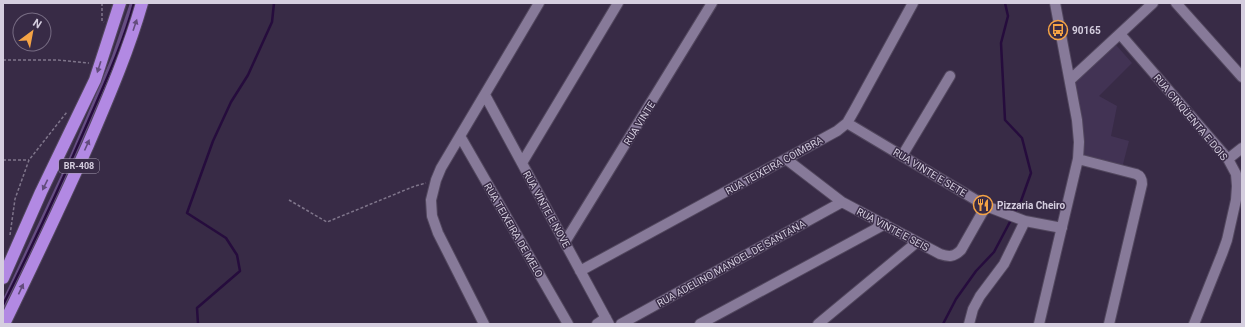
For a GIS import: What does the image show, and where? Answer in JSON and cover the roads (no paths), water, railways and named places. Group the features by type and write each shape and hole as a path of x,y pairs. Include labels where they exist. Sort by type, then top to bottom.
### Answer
{"highway":[{"name":"BR-408","path":"3,278 41,192 95,80 120,3"},
{"name":"BR-408","path":"4,324 65,197 110,95 142,3"}],"street":[{"path":"484,324 438,233 432,216 432,200 436,180 441,168 539,3"},
{"path":"522,163 618,3"},
{"name":"RUA VINTE","path":"565,242 712,3"},
{"name":"RUA TEIXEIRA COIMBRA","path":"580,271 786,159 847,123 913,3"},
{"path":"1039,324 1078,159 1077,120 1056,3"},
{"path":"1070,80 1153,3"},
{"path":"1176,3 1242,78"},
{"name":"RUA CINQÜENTA E DOIS","path":"1120,34 1228,159 1236,174 1236,200 1227,240 1194,324"},
{"path":"902,156 950,76"},
{"name":"RUA VINTE E NOVE","path":"485,95 608,321"},
{"name":"RUA VINTE E SETE","path":"847,123 986,206 1021,220 1062,228"},
{"name":"RUA TEIXEIRA DE MELO","path":"460,136 568,324"},
{"path":"1228,159 1242,148"},
{"name":"RUA VINTE E SEIS","path":"786,159 842,202 940,254 948,256 953,256 961,250 986,206"},
{"path":"1078,159 1136,174 1142,179 1110,324"},
{"name":"RUA ADELINO MANOEL DE SANTANA","path":"621,324 842,202"},
{"path":"969,324 973,309 980,296 1004,264 1021,220"},
{"path":"700,324 885,224"},
{"path":"818,324 917,242"},
{"path":"597,324 608,321"}],"waterway":[{"path":"3,305 47,214 101,93 119,48 134,3"},
{"path":"198,324 197,308 240,271 237,255 226,238 187,213 213,141 231,102 248,75 272,22 274,3"},
{"path":"1005,3 1008,16 1001,43 1005,120 1022,138 1031,173 1021,201 1014,213"},
{"path":"943,324 956,299 976,271 994,252 1012,218"}],"place":[{"name":"90165","path":"1058,30"},
{"name":"Pizzaria Cheiro","path":"983,205"}]}
